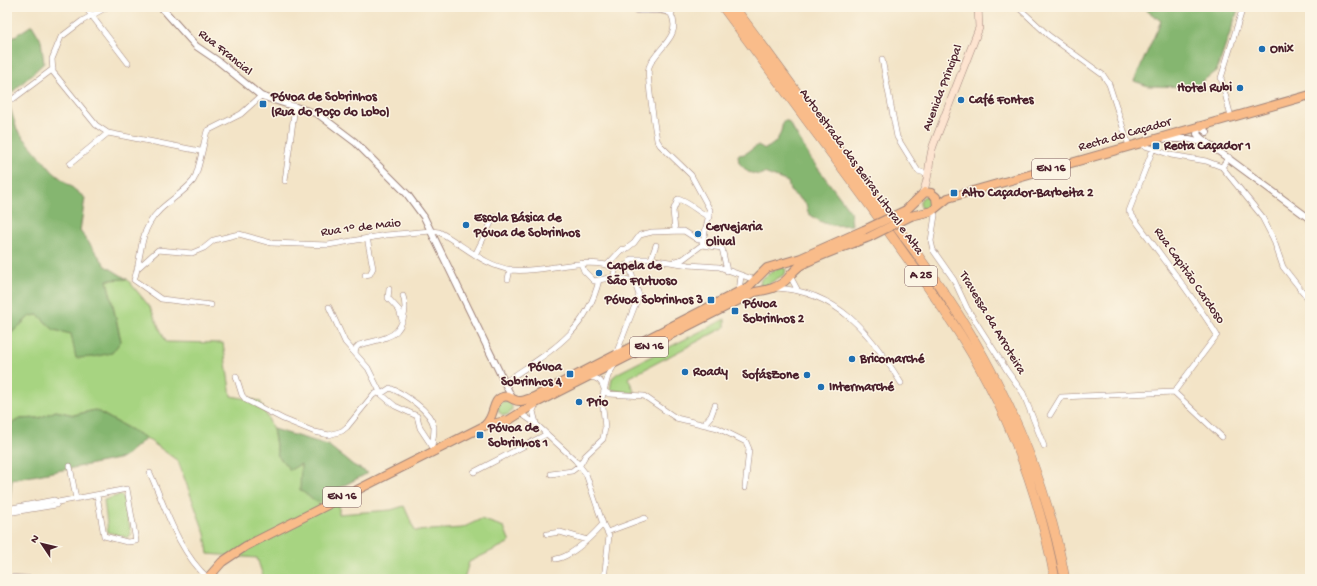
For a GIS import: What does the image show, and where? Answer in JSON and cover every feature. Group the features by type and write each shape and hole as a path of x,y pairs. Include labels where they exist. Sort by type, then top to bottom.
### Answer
{"highway":[{"name":"Autoestrada das Beiras Litoral e Alta","path":"723,7 904,254 962,337 989,385 1012,435 1036,497 1048,546 1054,579"},
{"name":"Autoestrada das Beiras Litoral e Alta","path":"734,7 912,249 969,332 996,379 1023,438 1043,492 1058,541 1065,579"}],"main road":[{"name":"Avenida Principal","path":"919,197 927,176 929,158 933,146 979,28 978,7"},
{"name":"Recta do Caçador","path":"948,198 1310,95"},
{"name":"Avenida Principal","path":"927,176 935,196"},
{"name":"EN 16","path":"908,213 919,197 929,192 935,196 948,198"},
{"path":"919,197 918,207 931,210 935,196"},
{"name":"EN 16","path":"208,578 222,562 246,546 433,448 484,426 509,420 536,403 616,364 755,292 773,288 803,264 908,213 931,210 948,198"},
{"name":"EN 16","path":"501,398 522,401 534,397 739,291 755,281 767,268 801,258 867,233"},
{"path":"784,263 789,267 790,274"},
{"path":"755,281 756,287 761,291"},
{"path":"484,426 491,419 495,403 501,398"},
{"path":"513,399 518,408 518,414"},
{"path":"494,410 498,417 505,420"}],"street":[{"path":"85,7 128,63"},
{"path":"107,7 70,29 61,37 52,59 53,69 96,125 108,133 200,151"},
{"name":"Rua Francial","path":"161,7 196,46 218,61 261,96"},
{"path":"624,7 634,12 664,11 671,14"},
{"path":"672,262 683,258 703,242 710,215 705,199 691,175 660,145 657,140 648,74 652,62 671,37 674,25 671,14 675,7"},
{"path":"1018,7 1021,12 1048,35 1103,75 1109,84 1129,146"},
{"path":"1231,117 1221,78 1243,7"},
{"path":"882,59 897,137 918,171 927,176"},
{"path":"13,99 53,69"},
{"path":"211,305 160,300 134,280 138,268 142,237 150,222 159,211 194,179 200,151 207,131 241,114 261,96 295,106 318,114 367,152 415,204 431,231 513,399"},
{"path":"285,181 295,106"},
{"path":"1208,143 1207,132 1213,122"},
{"path":"1207,132 1199,126 1198,134 1208,143 1229,157 1310,219"},
{"path":"70,164 108,133"},
{"path":"1154,139 1189,139 1208,143"},
{"path":"1138,143 1171,156 1206,161 1222,167 1261,215 1273,238 1283,267 1306,294 1310,302"},
{"name":"Rua Capitão Cardoso","path":"1153,149 1129,210 1167,266 1200,307 1217,335 1174,392"},
{"path":"1222,167 1229,157"},
{"path":"674,230 673,211 678,199 686,201 703,214 710,215"},
{"name":"Travessa da Arroteira","path":"931,210 935,215 931,241 933,250 954,280 967,308 1023,393 1044,446"},
{"path":"475,255 494,217"},
{"path":"426,222 475,255 493,264 510,269 549,269 581,263 608,264 615,268"},
{"path":"608,264 622,249 625,250 634,243 640,235 645,233 674,230 687,232 698,240 722,248 726,270"},
{"name":"Rua 1° de Maio","path":"138,268 158,250 192,253 204,248 214,240 239,234 271,243 328,245 367,238 431,231 439,232"},
{"path":"434,238 439,232"},
{"path":"365,275 370,274 373,268 367,238"},
{"path":"651,259 656,245"},
{"path":"616,354 639,295 630,262 625,250"},
{"path":"615,268 630,262 651,259 689,265 719,267 755,281"},
{"path":"581,263 594,281 614,277 634,280"},
{"path":"614,277 615,268"},
{"path":"508,279 510,269"},
{"path":"790,274 797,289"},
{"path":"739,291 741,276"},
{"path":"505,382 556,346 577,328 587,313 599,280"},
{"path":"773,288 797,289 844,311 876,343 901,383"},
{"path":"389,289 388,298 399,310 402,321"},
{"path":"355,353 356,348 359,345 393,335 402,321 406,304 403,296"},
{"path":"329,308 345,342 368,368 381,394 395,406 417,416 420,428 433,448"},
{"path":"624,335 627,340 634,345"},
{"path":"551,474 572,471 580,465 585,456 603,439 602,405 604,391 608,376 616,364"},
{"path":"236,376 242,395 246,400 283,419 322,434 329,435 342,431 351,424 373,395 377,393 381,394 390,388 414,400 432,422 434,428 433,448"},
{"path":"589,377 599,380 602,383 604,391 609,394 644,396 676,418 684,421 704,424 726,431 746,442 748,445 745,488"},
{"path":"501,398 506,392 505,382"},
{"path":"1050,415 1061,397 1174,392 1222,437"},
{"path":"536,403 533,411 536,424"},
{"path":"704,424 711,416 714,405"},
{"path":"518,414 536,424 580,465 586,474 602,524 609,536 604,579"},
{"path":"474,472 547,434"},
{"path":"70,466 76,499"},
{"path":"150,473 187,554 197,568 208,578"},
{"path":"7,509 54,500 58,502 76,499 127,489 136,541 127,542 104,536 97,495"},
{"path":"7,513 56,505 58,502"},
{"path":"608,532 645,518"},
{"path":"556,559 562,559 587,540 602,524"},
{"path":"547,534 560,532 587,540"},
{"path":"7,577 47,579"}],"green space":[{"path":"1142,7 1239,7 1217,70 1195,87 1148,86 1134,81 1161,21"},
{"path":"32,25 41,40 44,63 7,97 7,41"},
{"path":"7,97 17,130 53,172 85,198 80,231 106,266 127,279 107,280 121,341 112,353 93,357 76,358 71,334 54,330 38,315 30,316 7,337"},
{"path":"783,121 788,121 811,159 850,211 852,225 833,225 824,223 808,213 806,204 790,191 788,182 764,173 759,175 748,172 739,163 738,155 745,154 758,145 765,149 773,144 780,134"},
{"path":"927,196 932,198 934,203 932,208 927,210 922,208 920,203 922,198"},
{"path":"780,267 786,269 785,274 765,286 760,285 761,279"},
{"path":"127,279 150,307 166,342 223,343 231,396 260,401 273,429 278,456 301,464 301,476 315,501 339,506 339,514 391,510 404,506 415,531 462,528 481,519 504,527 510,542 469,562 464,579 264,579 257,558 208,554 205,534 178,461 146,438 95,410 74,415 56,411 39,418 19,419 7,427 7,337 30,316 38,315 54,330 121,341 107,280"},
{"path":"725,319 725,327 628,378 635,393 610,390 612,378 618,373"},
{"path":"502,401 508,401 512,405 512,411 508,415 502,415 498,411 498,405"},
{"path":"95,410 146,438 123,458 12,480 10,499 7,479 7,427 19,419 39,418 56,411 74,415"},
{"path":"273,429 328,445 353,465 368,473 339,488 339,506 315,501 300,490 301,464 290,470 278,456"},
{"path":"120,495 124,498 131,534 128,538 108,532 104,500"}],"place":[{"name":"Onix","path":"1262,49"},
{"name":"Hotel Rubi","path":"1240,88"},
{"name":"Café Fontes","path":"961,100"},
{"name":"Póvoa de Sobrinhos (Rua do Poço do Lobo)","path":"263,104"},
{"name":"Recta Caçador 1","path":"1156,146"},
{"name":"Alto Caçador-Barbeita 2","path":"954,193"},
{"name":"Escola Básica de Póvoa de Sobrinhos","path":"466,225"},
{"name":"Cervejaria Olival","path":"698,234"},
{"name":"Capela de São Frutuoso","path":"599,273"},
{"name":"Póvoa Sobrinhos 3","path":"711,300"},
{"name":"Póvoa Sobrinhos 2","path":"735,311"},
{"name":"Bricomarché","path":"852,359"},
{"name":"Roady","path":"685,372"},
{"name":"Póvoa Sobrinhos 4","path":"570,374"},
{"name":"SofásZone","path":"807,375"},
{"name":"Intermarché","path":"821,387"},
{"name":"Prio","path":"579,402"},
{"name":"Póvoa de Sobrinhos 1","path":"480,435"}]}
